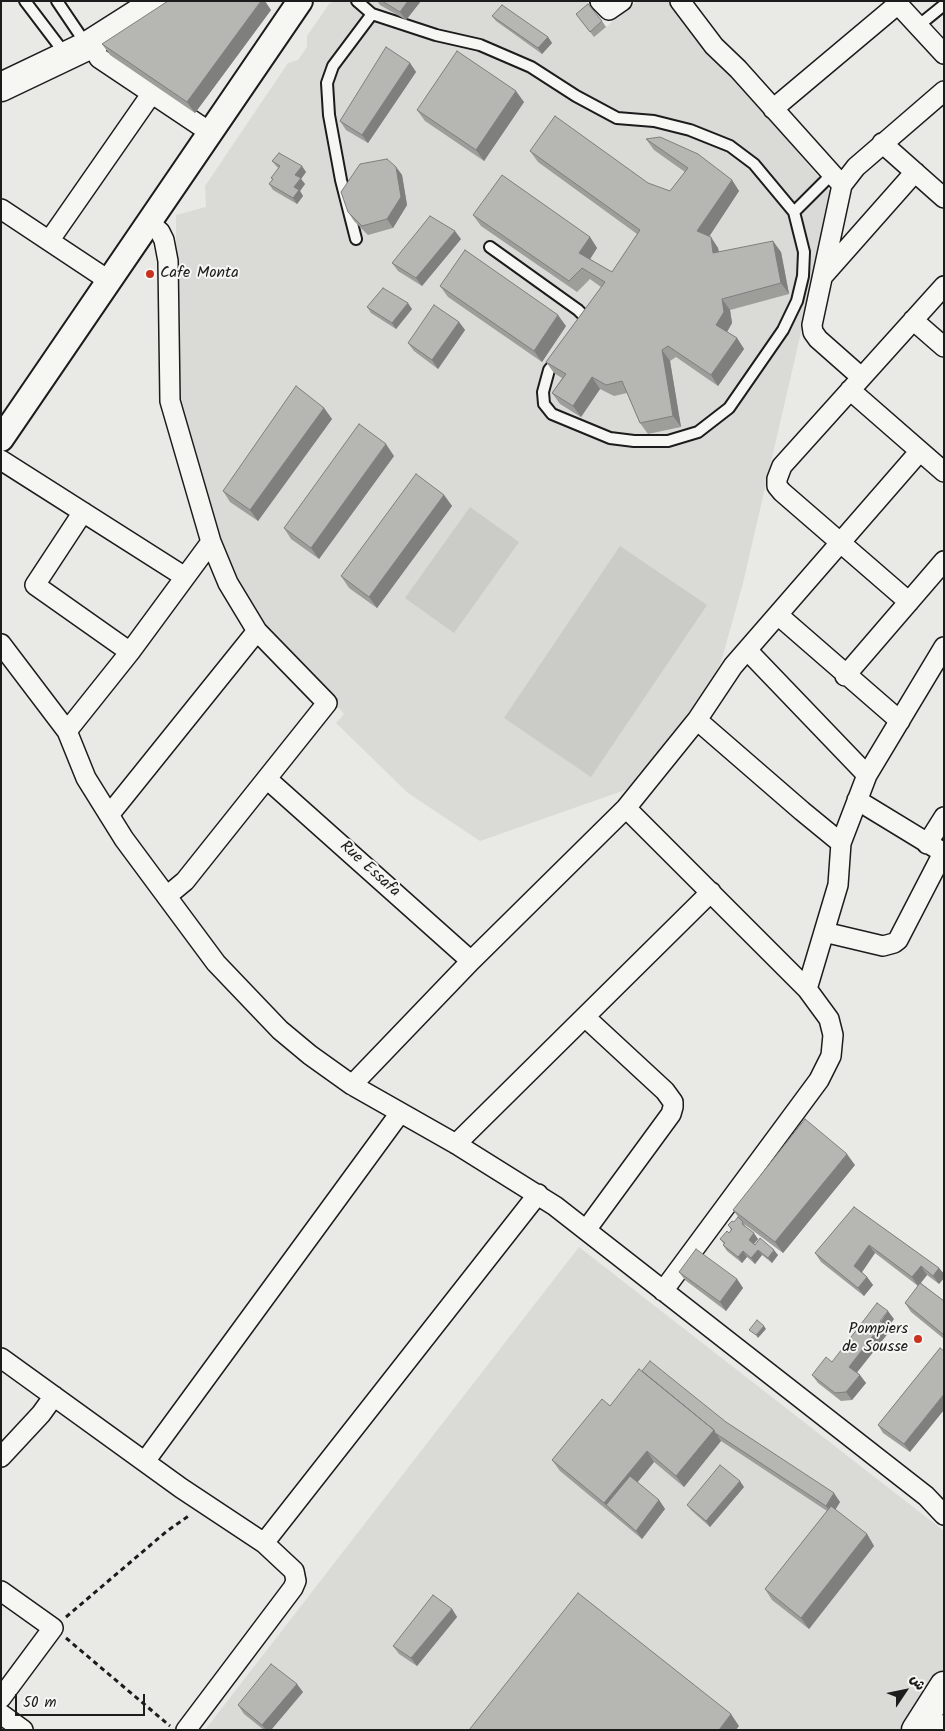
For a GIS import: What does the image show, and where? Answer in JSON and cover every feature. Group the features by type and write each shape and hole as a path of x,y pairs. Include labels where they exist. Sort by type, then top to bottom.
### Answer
{"main road":[{"path":"1,87 82,49 158,1"},
{"path":"916,1730 944,1686"},
{"path":"922,1730 944,1718"},
{"path":"938,1730 944,1730"}],"street":[{"path":"1,438 300,1"},
{"path":"600,1 609,10 622,1"},
{"path":"680,1 714,46 738,69 836,180"},
{"path":"773,109 896,3 944,54"},
{"path":"82,49 100,58 211,132"},
{"path":"944,91 856,167 836,180 822,277 812,325 813,332 856,384 920,452 944,472"},
{"path":"49,241 152,93"},
{"path":"882,143 944,198"},
{"path":"822,277 915,172"},
{"path":"1,209 108,280"},
{"path":"149,222 160,232 164,240 168,261 170,401 211,542 228,582 257,631 327,703 185,881 166,896"},
{"path":"909,602 782,492 776,479 782,466 944,286"},
{"path":"913,320 944,347"},
{"path":"352,1085 472,961 626,808 697,720 733,666 920,452"},
{"path":"1,460 186,577"},
{"path":"83,512 35,585 130,652"},
{"path":"67,731 130,652 211,542"},
{"path":"845,676 944,561"},
{"path":"778,615 845,676 900,721"},
{"path":"109,815 257,631"},
{"path":"1,644 67,731 86,778 109,815 166,896 216,962 245,994 302,1048 352,1085 456,1144 538,1194 926,1496 944,1515"},
{"path":"807,989 838,885 841,843 867,775 944,647"},
{"path":"747,650 867,775"},
{"path":"697,720 841,843"},
{"name":"Rue Essafa","path":"267,780 472,961"},
{"path":"857,800 938,850"},
{"path":"626,808 807,989 829,1019 833,1028 834,1046 831,1056 818,1080 663,1291"},
{"path":"824,932 883,946 894,944 898,940 938,850 944,817"},
{"path":"456,1144 711,892"},
{"path":"585,1017 665,1091 673,1102 671,1114 586,1230"},
{"path":"146,1460 400,1113"},
{"path":"264,1543 538,1194"},
{"path":"1,1358 264,1543 294,1571 296,1581 293,1588 186,1730"},
{"path":"1,1457 41,1414 54,1396"},
{"path":"926,1496 944,1505"},
{"path":"1,1591 53,1628 1,1698"},
{"path":"1,1714 22,1730"}],"lane":[{"path":"25,1 82,49"},
{"path":"57,1 82,49"},
{"path":"357,1 372,14 436,34 480,45 531,67 576,96 617,118 654,122 690,130 730,146 754,164 794,212 804,252 803,276 797,302 783,330 729,408 698,432 668,441 618,439 610,438 552,414 544,404 543,392 549,370 566,349"},
{"path":"918,26 944,5"},
{"path":"356,239 341,180 329,114 327,83 333,66 372,14"},
{"path":"794,212 836,180"},
{"path":"490,247 584,316 585,325 577,335"}],"path":[{"path":"174,1730 53,1628 167,1531 207,1504"}],"shaded area":[{"path":"334,1 585,1 606,27 637,1 670,1 833,194 743,583 721,662 711,681 646,772 628,789 480,841 408,793 336,723 344,714 260,619 224,553 176,400 176,215 206,207 205,186 288,63 298,60 307,47 307,36 329,4"},
{"path":"470,507 519,542 454,633 405,598"},
{"path":"620,546 707,605 591,777 504,718"},
{"path":"579,1247 944,1531 944,1730 205,1730"}],"building":[{"path":"168,1 261,1 187,102 102,44"},
{"path":"382,1 408,1 400,12"},
{"path":"588,4 602,21 590,32 576,14"},
{"path":"502,5 548,37 538,48 492,16"},
{"path":"386,47 410,63 362,135 340,121"},
{"path":"457,51 516,91 476,150 417,110"},
{"path":"555,116 648,183 670,191 688,168 646,139 660,137 698,154 732,180 697,231 711,237 713,253 773,241 781,283 722,299 724,312 716,325 737,338 711,375 668,346 662,350 673,416 640,423 622,381 606,385 592,377 573,406 552,393 566,374 546,362 605,282 582,268 569,281 473,215 502,175 590,237 579,253 612,272 640,230 530,151"},
{"path":"279,153 302,166 295,175 301,178 294,187 299,190 293,198 269,184 280,166 272,161"},
{"path":"387,159 396,167 401,197 387,219 362,226 348,212 341,192 360,164"},
{"path":"430,216 455,231 416,278 392,263"},
{"path":"465,250 558,315 534,351 440,286"},
{"path":"383,288 408,303 392,323 367,307"},
{"path":"434,305 459,322 432,360 408,343"},
{"path":"296,386 324,408 250,510 223,491"},
{"path":"359,424 386,444 311,548 284,528"},
{"path":"416,474 444,495 369,597 341,576"},
{"path":"805,1119 847,1154 775,1242 733,1210"},
{"path":"854,1207 939,1268 933,1276 921,1266 912,1277 869,1245 854,1266 867,1277 858,1288 815,1253"},
{"path":"738,1217 743,1222 742,1224 754,1233 749,1240 755,1245 760,1238 774,1250 768,1258 758,1250 751,1258 743,1251 738,1257 723,1245 725,1243 720,1239 727,1231 729,1233 732,1229 728,1225"},
{"path":"696,1249 737,1279 720,1302 679,1272"},
{"path":"920,1283 944,1301 944,1335 905,1303"},
{"path":"877,1303 888,1311 880,1321 883,1323 849,1367 860,1375 846,1392 835,1393 812,1375 826,1357 832,1362"},
{"path":"757,1320 764,1326 756,1335 749,1330"},
{"path":"940,1348 944,1351 944,1394 904,1444 878,1425"},
{"path":"650,1361 726,1422 834,1493 826,1506 715,1433 714,1430 642,1371"},
{"path":"639,1369 714,1430 676,1476 647,1451 604,1503 552,1460 602,1399 610,1406"},
{"path":"720,1465 740,1481 706,1521 687,1505"},
{"path":"630,1476 659,1500 636,1531 606,1505"},
{"path":"831,1506 867,1534 801,1618 765,1589"},
{"path":"578,1593 731,1714 719,1730 469,1730"},
{"path":"433,1595 452,1609 411,1658 393,1646"},
{"path":"271,1664 297,1684 262,1725 238,1705"}],"place":[{"name":"Cafe Monta","path":"150,274"},
{"name":"Pompiers de Sousse","path":"918,1339"}]}
